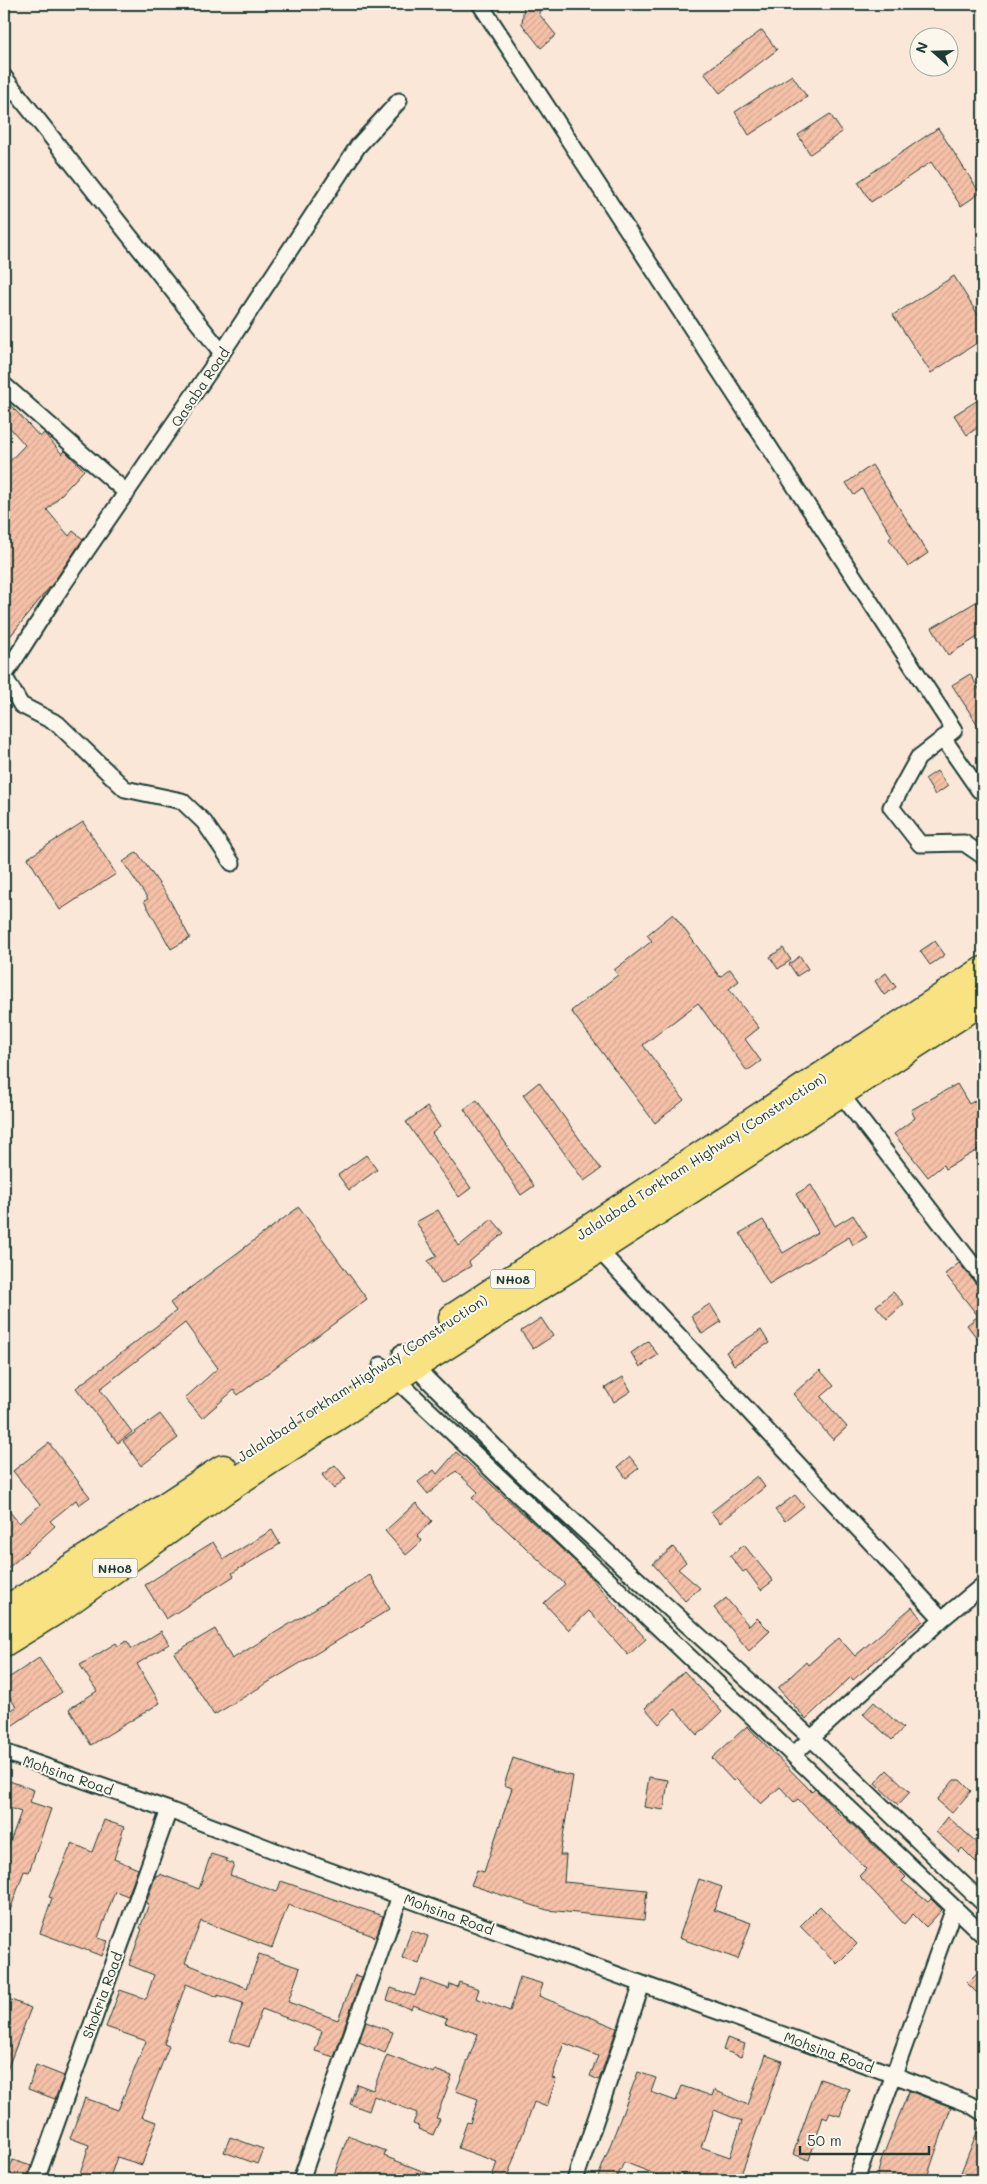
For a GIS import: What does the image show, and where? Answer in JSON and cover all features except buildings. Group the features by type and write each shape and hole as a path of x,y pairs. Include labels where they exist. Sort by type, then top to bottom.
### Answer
{"highway":[{"name":"Jalalabad Torkham Highway (Construction)","path":"43,1587 397,1365 948,1008 983,971"},
{"name":"NH08","path":"4,1642 59,1608 397,1365 598,1249 840,1093 948,1008 983,1000"},
{"name":"NH08","path":"4,1611 43,1587 224,1490"}],"street":[{"path":"480,4 954,730 918,758 891,807 920,844 964,843 983,856"},
{"path":"4,77 222,353"},
{"name":"Qasaba Road","path":"4,676 56,595 222,353 358,146 399,101"},
{"path":"4,385 127,494"},
{"path":"4,676 21,705 58,724 125,789 182,801 204,822 232,863"},
{"path":"943,738 979,790 983,791"},
{"path":"840,1093 983,1278"},
{"path":"598,1249 942,1619"},
{"path":"397,1365 453,1406 520,1472 811,1738 983,1903"},
{"path":"397,1365 438,1421 983,1935"},
{"path":"438,1421 453,1406"},
{"path":"793,1755 942,1619 983,1585"},
{"name":"Mohsina Road","path":"4,1752 169,1810 894,2075 970,2104 983,2113"},
{"name":"Shokria Road","path":"36,2180 169,1810"},
{"path":"932,1886 949,1870"},
{"path":"301,2180 400,1896"},
{"path":"856,2180 954,1908"},
{"path":"575,2180 642,1984"}]}
